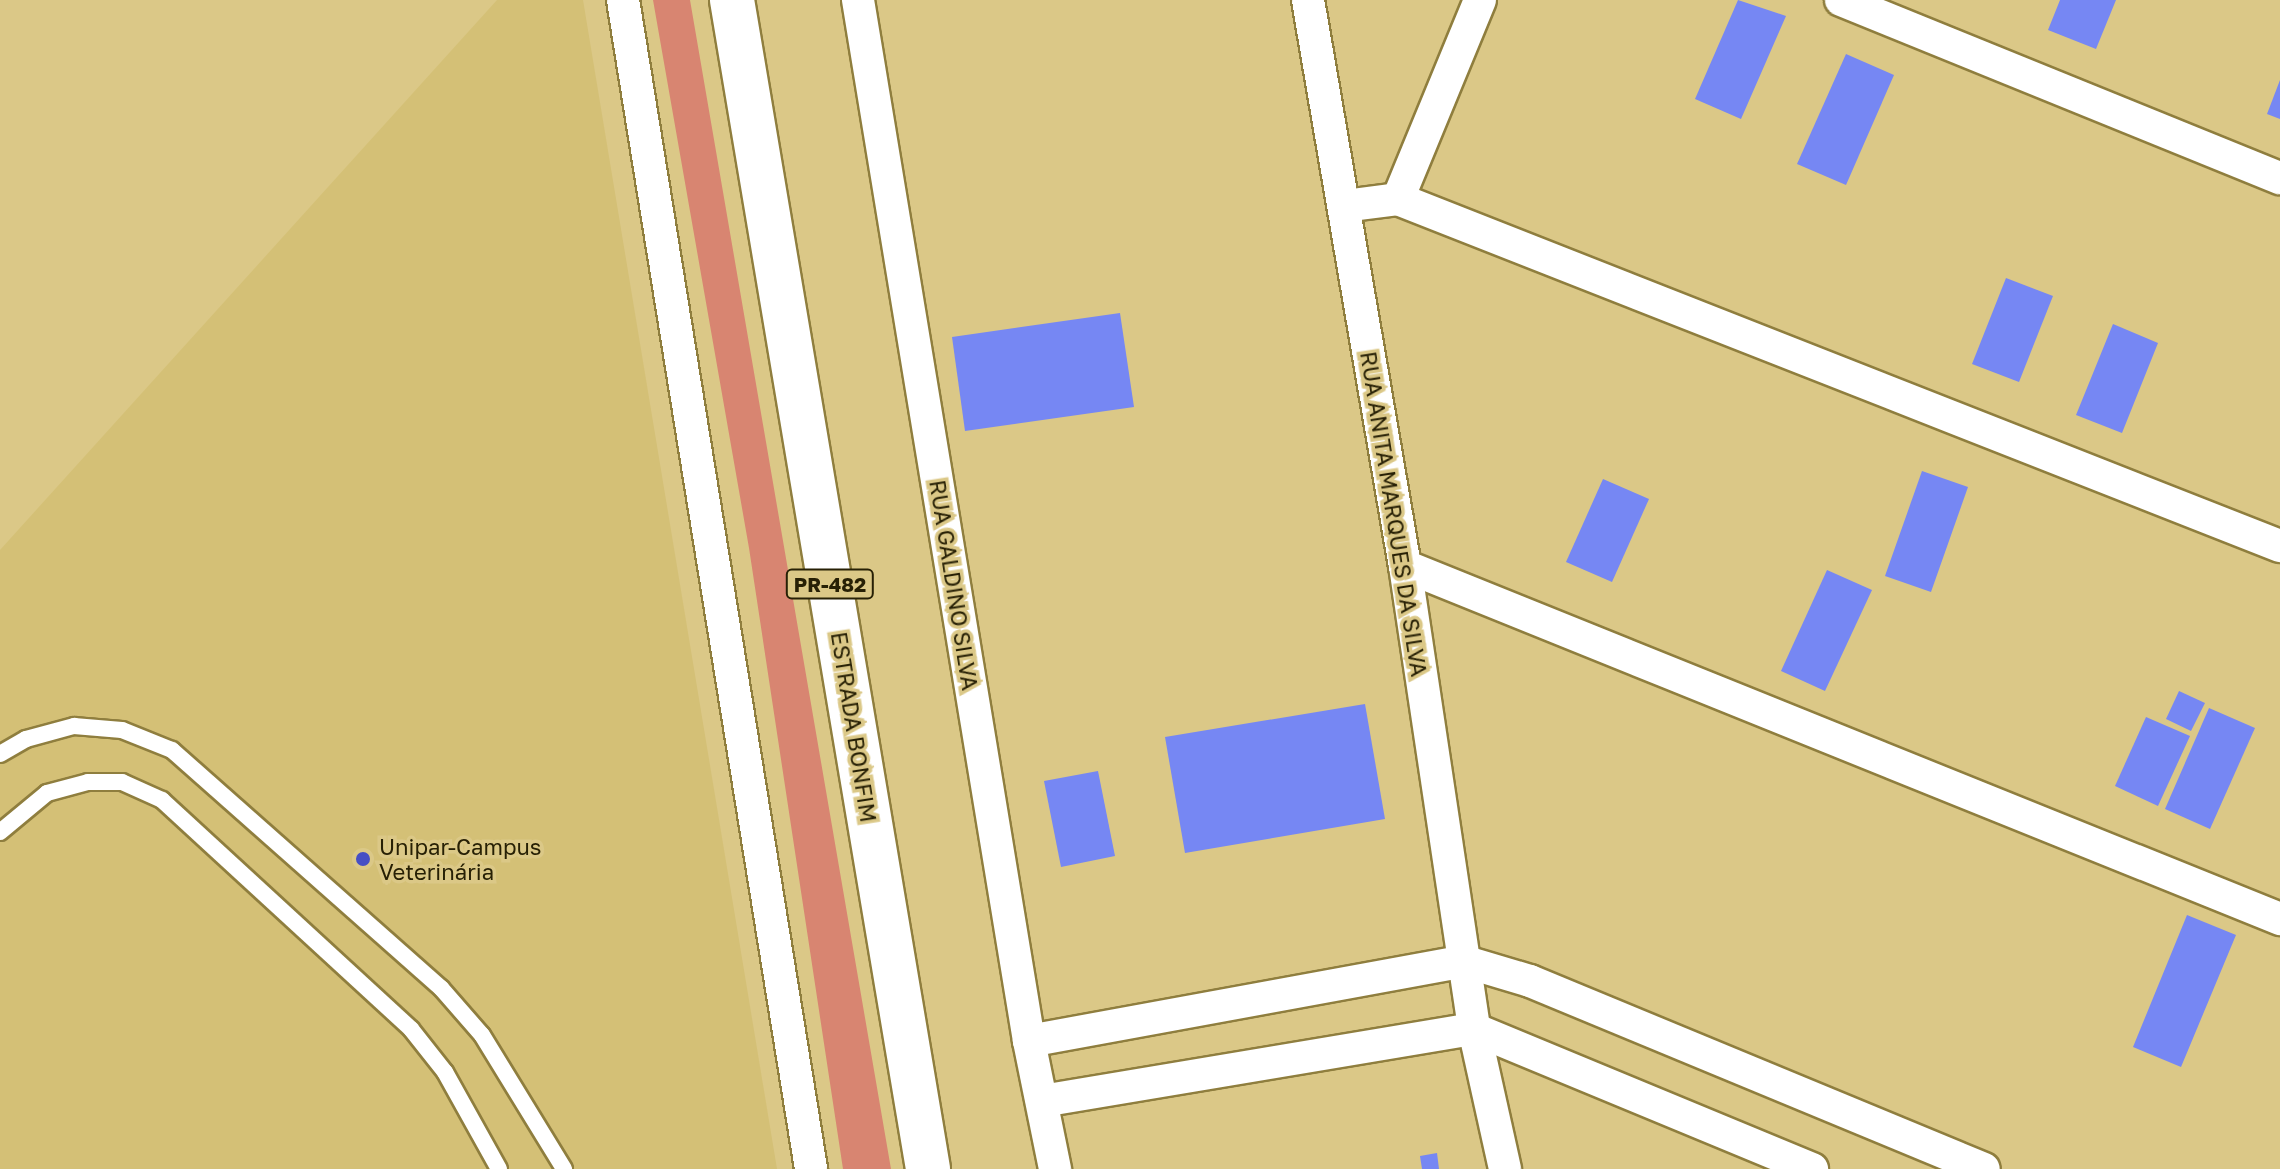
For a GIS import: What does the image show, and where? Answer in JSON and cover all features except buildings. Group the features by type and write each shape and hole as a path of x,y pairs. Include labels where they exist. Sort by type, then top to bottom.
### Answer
{"main road":[{"name":"ESTRADA BONFIM","path":"732,0 928,1169"}],"street":[{"path":"623,0 811,1169"},
{"name":"RUA GALDINO SILVA","path":"858,0 1029,1041 1055,1169"},
{"name":"RUA ANITA MARQUES DA SILVA","path":"1308,0 1405,566 1474,1029 1505,1169"},
{"path":"1398,199 1480,0"},
{"path":"1841,0 2280,178"},
{"path":"1344,206 1398,199 2280,546"},
{"path":"1405,566 2280,919"},
{"path":"1029,1041 1463,961 1530,981 1984,1169"},
{"path":"1042,1101 1474,1029 1812,1169"}],"lane":[{"path":"0,754 26,739 74,726 122,730 172,750 441,988 482,1035 564,1169"},
{"path":"0,832 47,793 88,782 122,782 162,800 411,1029 445,1072 499,1169"}],"shaded area":[{"name":"Unipar-Campus Veterinária","path":"497,0 583,0 777,1169 0,1169 0,550"},
{"path":"653,0 690,0 891,1169 843,1169 749,548"}],"place":[{"name":"Unipar-Campus Veterinária","path":"363,859"}]}
